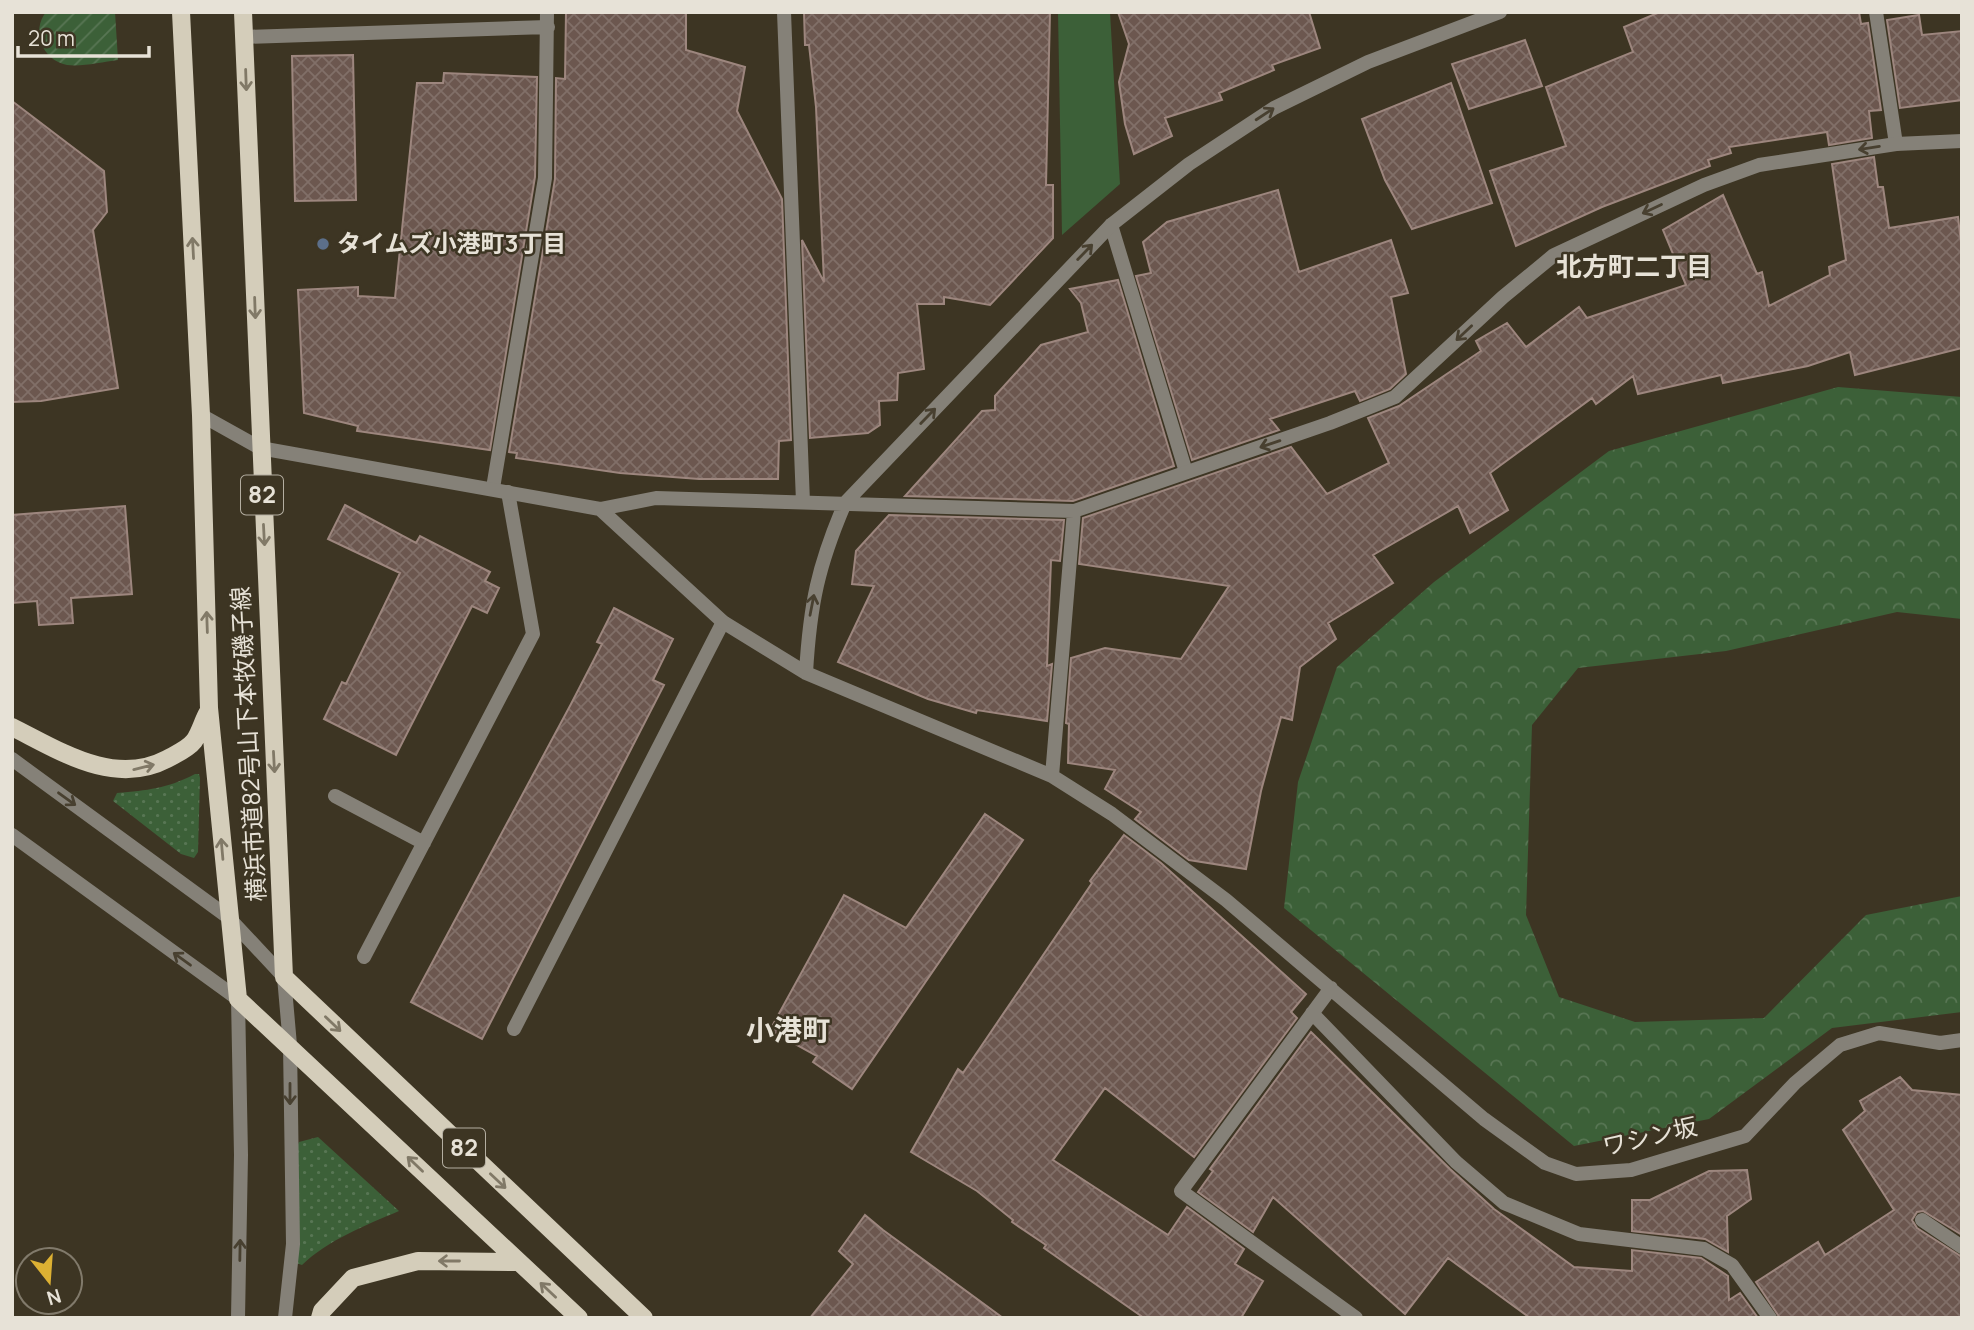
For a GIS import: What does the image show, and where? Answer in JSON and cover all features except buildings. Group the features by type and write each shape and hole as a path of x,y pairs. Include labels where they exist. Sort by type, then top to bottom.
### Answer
{"main road":[{"name":"横浜市道82号山下本牧磯子線","path":"181,12 201,415 209,708 238,999"},
{"name":"横浜市道82号山下本牧磯子線","path":"243,12 284,977"},
{"path":"12,727 98,766 122,771 144,769 179,752 194,741 209,708"},
{"name":"82","path":"284,977 644,1318"},
{"name":"82","path":"238,999 579,1318"},
{"path":"320,1318 322,1311 353,1278 418,1261 518,1262"}],"street":[{"path":"784,12 803,502"},
{"path":"806,673 810,612 823,555 845,503 1111,225 1189,164 1274,108 1368,62 1500,12"},
{"path":"1876,12 1896,144"},
{"path":"244,37 547,20 545,178 493,488"},
{"path":"201,415 260,448 600,509 656,498 1074,511 1330,423 1395,397 1503,297 1554,255 1704,185 1759,165 1896,144 1962,141"},
{"path":"1111,225 1186,472"},
{"path":"364,957 533,634 508,492"},
{"name":"ワシン坂","path":"600,509 723,622 806,673 1052,776 1112,814 1215,892 1484,1119 1545,1163 1576,1174 1631,1170 1745,1136 1795,1083 1840,1045 1879,1033 1940,1043 1962,1040"},
{"path":"1052,776 1074,511"},
{"path":"514,1029 723,622"},
{"path":"12,759 228,917 284,977 290,1045 293,1244 285,1318"},
{"path":"335,796 424,843"},
{"path":"12,835 238,999 242,1155 238,1318"},
{"path":"1331,988 1181,1191 1356,1318"},
{"path":"1312,1013 1456,1162 1504,1203 1579,1234 1704,1249 1732,1265 1770,1318"},
{"path":"1922,1220 1962,1247"}],"green space":[{"path":"46,12 115,12 118,60 86,65 58,62 45,51 39,36 39,28"},
{"path":"1058,12 1110,12 1120,184 1062,235"},
{"path":"1838,387 1962,397 1962,619 1897,612 1726,651 1578,668 1532,725 1526,915 1559,997 1635,1022 1764,1018 1866,915 1962,896 1962,1012 1832,1028 1709,1119 1574,1146 1284,908 1298,782 1337,667 1434,582 1609,451"},
{"path":"199,774 200,778 198,852 194,858 181,854 113,801 117,793 166,786"},
{"path":"318,1137 399,1211 335,1241 302,1265 296,1263 296,1149 299,1142"}],"place":[{"name":"タイムズ小港町3丁目","path":"323,244"}],"district":[{"name":"北方町二丁目","path":"1634,267"},
{"name":"小港町","path":"788,1030"}]}
